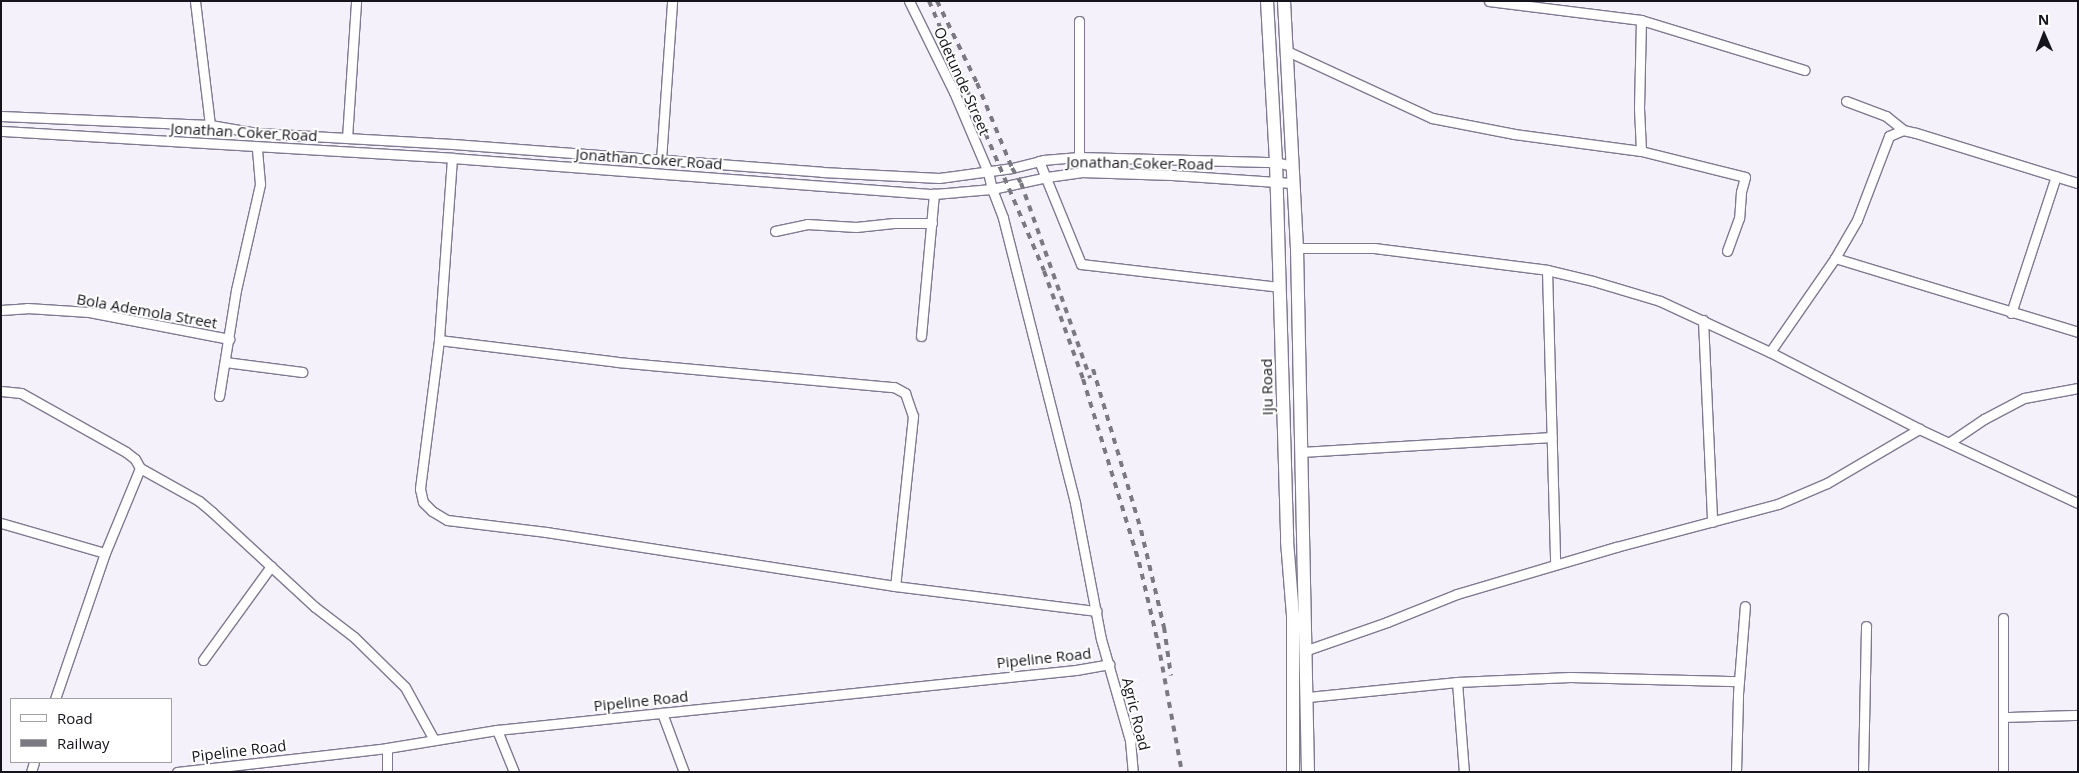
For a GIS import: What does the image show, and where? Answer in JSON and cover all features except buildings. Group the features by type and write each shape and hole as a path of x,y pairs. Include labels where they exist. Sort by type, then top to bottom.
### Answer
{"main road":[{"name":"Iju Road","path":"1267,1 1276,162 1287,541 1293,615 1294,772"},
{"path":"1284,1 1292,183 1297,248 1307,650 1308,772"}],"street":[{"path":"195,1 210,125"},
{"path":"347,138 356,1"},
{"path":"661,160 672,1"},
{"name":"Odetunde Street","path":"909,1 954,92 988,172 1003,218 1075,503 1096,611"},
{"path":"1489,1 1641,20 1805,70"},
{"path":"1641,20 1639,108 1641,151"},
{"path":"1079,21 1079,157"},
{"path":"1287,51 1432,118 1514,134 1641,151 1746,177 1741,192 1739,218 1727,251"},
{"path":"1846,101 1886,116 1903,130 2078,183"},
{"name":"Jonathan Coker Road","path":"1,116 210,125 258,133 822,172 939,178 988,172 1039,161 1079,157 1276,162 1292,166"},
{"path":"1770,352 1835,258 1857,220 1889,136 1903,130"},
{"name":"Jonathan Coker Road","path":"1,131 452,158 934,194 992,189 1081,172 1172,175 1292,183"},
{"path":"219,396 236,290 260,184 257,147"},
{"path":"452,158 438,340 420,489 423,502 432,511 447,520 546,532 895,586 1096,611"},
{"path":"1039,161 1081,264 1279,287"},
{"path":"2011,313 2056,176"},
{"path":"921,336 934,194"},
{"path":"775,231 807,224 856,227 894,223 932,224"},
{"path":"1297,248 1374,248 1547,270 1593,281 1660,301 1770,352 1919,428 2078,503"},
{"path":"1835,258 2078,332"},
{"path":"1547,270 1554,564"},
{"name":"Bola Ademola Street","path":"1,310 27,308 89,312 229,339"},
{"path":"1703,320 1712,522"},
{"path":"438,340 617,362 894,387 904,393 913,416 895,586"},
{"path":"225,362 302,372"},
{"path":"1950,442 1984,419 2024,398 2078,388"},
{"path":"1,391 21,393 126,452 135,459 140,468 198,502 315,607 354,637 405,687 433,738"},
{"path":"1307,650 1387,622 1457,594 1554,564 1778,504 1827,483 1919,428"},
{"path":"1301,452 1552,437"},
{"path":"55,698 105,553 140,468"},
{"path":"1,523 105,553"},
{"path":"204,660 271,566"},
{"path":"1736,772 1739,681 1746,606"},
{"name":"Agric Road","path":"1096,611 1130,740 1133,772"},
{"path":"2003,618 2005,717 2003,772"},
{"path":"1863,772 1866,626"},
{"name":"Pipeline Road","path":"177,772 387,748 433,738 497,730 1076,670 1109,664"},
{"path":"1308,698 1457,682 1570,677 1739,681"},
{"path":"1457,682 1464,772"},
{"path":"662,713 684,772"},
{"path":"2005,717 2078,715"},
{"path":"497,730 514,772"},
{"path":"387,748 387,772"}],"railway":[{"path":"929,1 1044,271 1083,379 1139,562 1158,643 1182,772"},
{"path":"937,1 977,83 1012,168 1021,183 1090,378"},
{"path":"1093,369 1141,530 1164,627 1171,676"}]}
